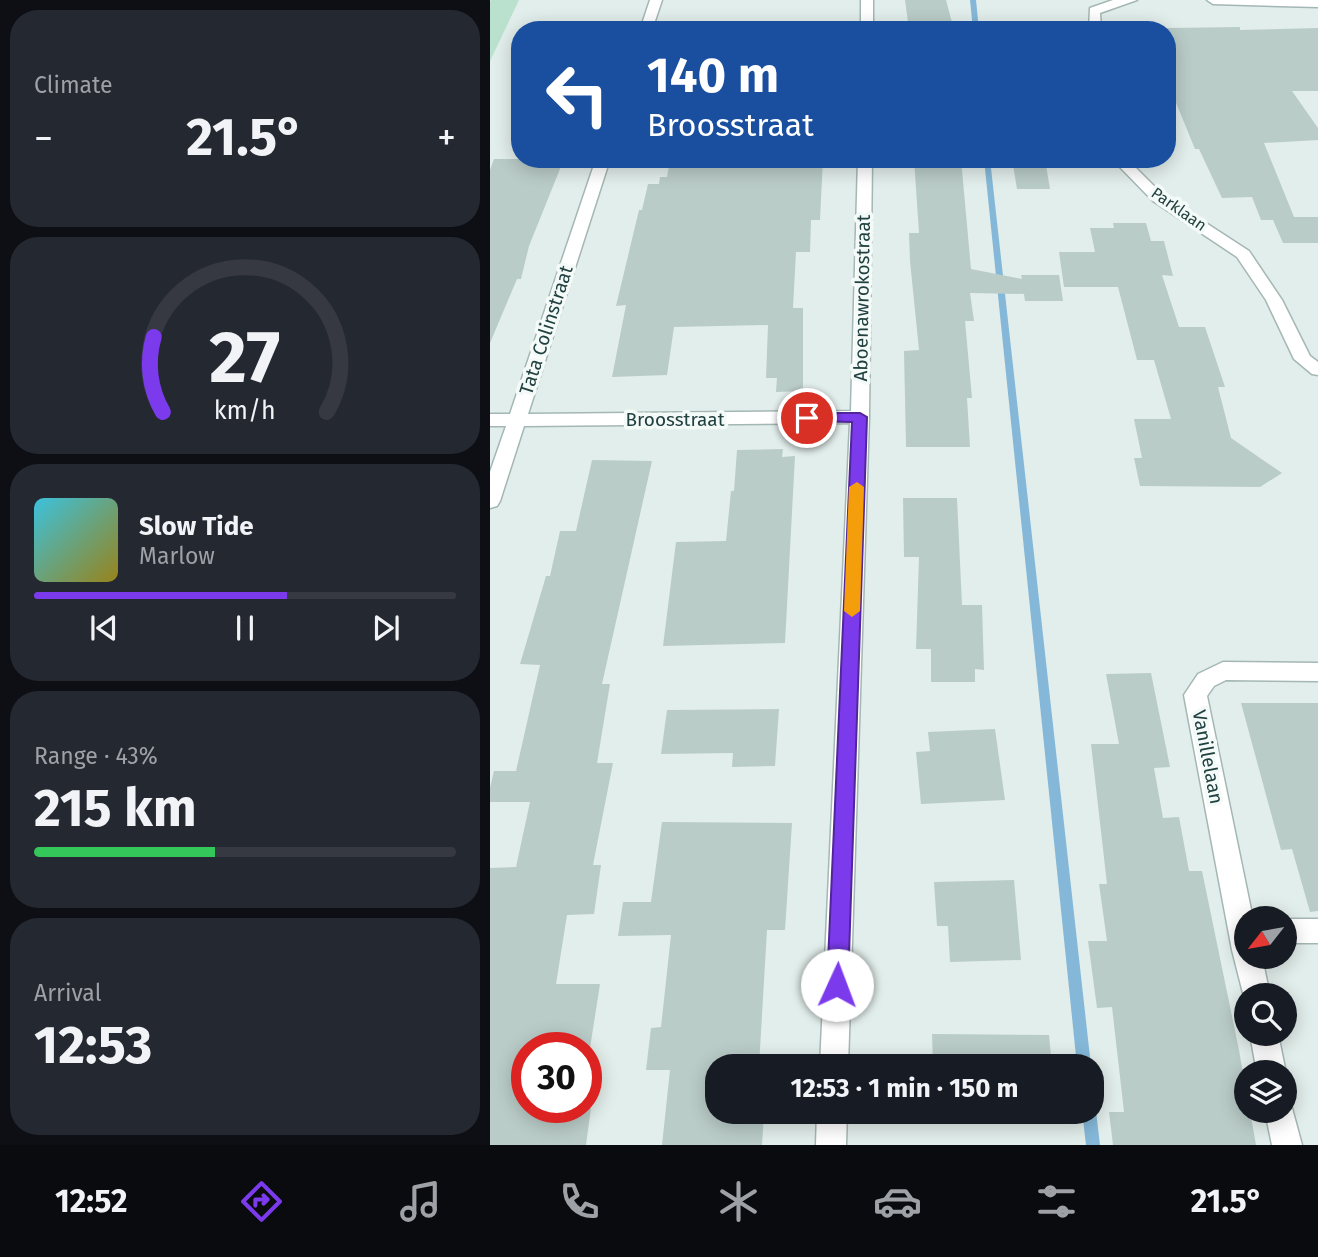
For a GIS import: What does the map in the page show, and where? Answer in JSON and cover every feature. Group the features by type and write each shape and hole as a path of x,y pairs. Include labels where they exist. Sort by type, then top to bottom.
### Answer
{"street":[{"path":"649,21 656,0"},
{"path":"867,0 867,21"},
{"path":"1094,21 1094,12 1106,5 1131,0"},
{"path":"1213,0 1318,3"},
{"name":"Tata Colinstraat","path":"490,501 600,168"},
{"name":"Aboenawrokostraat","path":"834,1054 860,417 865,168"},
{"name":"Parklaan","path":"1128,168 1158,198 1243,254 1274,300 1303,359 1318,370"},
{"name":"Broosstraat","path":"490,420 860,417"},
{"name":"Vanillelaan","path":"1238,906 1195,695 1206,680 1223,671 1318,672"},
{"path":"1297,931 1318,931"},
{"path":"1282,1123 1287,1145"},
{"path":"831,1145 832,1124"}],"green space":[{"path":"519,0 490,61 490,2"}],"building":[{"path":"905,0 946,0 952,21 908,21"},
{"path":"1176,28 1318,28 1318,91 1292,91 1318,128 1318,140 1264,143 1294,217 1318,217 1318,243 1283,243 1273,220 1261,220 1252,197 1222,198 1199,149 1195,149 1176,103"},
{"path":"494,159 511,159 511,168 560,168 529,246 521,279 517,279 490,343 490,170"},
{"path":"668,168 823,168 820,220 811,220 810,252 796,252 793,308 803,308 803,391 776,392 777,378 766,378 768,325 674,327 667,375 612,377 626,305 616,306 639,210 642,210 648,184 659,184 660,177 667,177"},
{"path":"915,168 962,168 971,269 1022,279 1021,275 1059,275 1063,301 1025,301 1024,294 970,293 974,321 965,321 972,398 967,398 970,447 906,447 904,351 919,350 909,233 919,233"},
{"path":"1014,168 1046,168 1050,189 1017,189"},
{"path":"1113,223 1146,223 1151,241 1164,241 1173,276 1162,275 1179,327 1205,327 1225,387 1218,387 1231,438 1282,473 1260,487 1140,486 1134,458 1142,458 1134,419 1171,419 1154,360 1137,360 1118,287 1064,287 1059,252 1095,252 1090,228 1114,228"},
{"path":"783,449 782,457 795,456 785,643 663,646 676,542 726,541 737,450"},
{"path":"592,460 652,461 602,684 610,684 597,763 613,763 593,865 601,865 594,914 567,915 556,984 600,984 592,1032 511,1032 511,1123 589,1123 586,1145 490,1145 490,868 516,867 530,802 490,802 490,788 494,771 516,771 540,665 520,664 546,576 550,576 560,531 576,531"},
{"path":"903,498 957,498 962,605 982,605 984,670 975,669 975,682 931,682 931,649 916,649 919,557 904,557"},
{"path":"1151,673 1170,767 1154,768 1163,818 1179,817 1189,871 1202,871 1234,1026 1234,1046 1238,1046 1241,1060 1234,1060 1234,1123 1252,1123 1256,1145 1113,1145 1109,1112 1124,1112 1112,1007 1097,1008 1088,941 1107,941 1099,884 1107,884 1091,744 1119,744 1106,674"},
{"path":"1241,703 1318,703 1318,911 1310,912 1292,849 1281,850"},
{"path":"779,709 775,766 732,767 733,753 661,754 667,710"},
{"path":"995,729 1005,800 921,804 916,752 930,751 928,732"},
{"path":"662,822 792,823 785,930 767,930 760,1054 705,1054 705,1124 763,1124 762,1145 662,1145 670,1070 646,1070 651,1028 661,1027 671,935 618,936 623,902 651,902"},
{"path":"1014,880 1021,960 950,962 948,926 937,926 934,882"},
{"path":"932,1034 1049,1035 1051,1054 933,1054"}],"waterway":[{"path":"973,0 975,21"},
{"path":"988,168 1083,1054"},
{"path":"1091,1124 1093,1145"}],"slow traffic":[{"path":"852,611 857,487"}],"route":[{"path":"807,418 860,417 837,985"}]}
